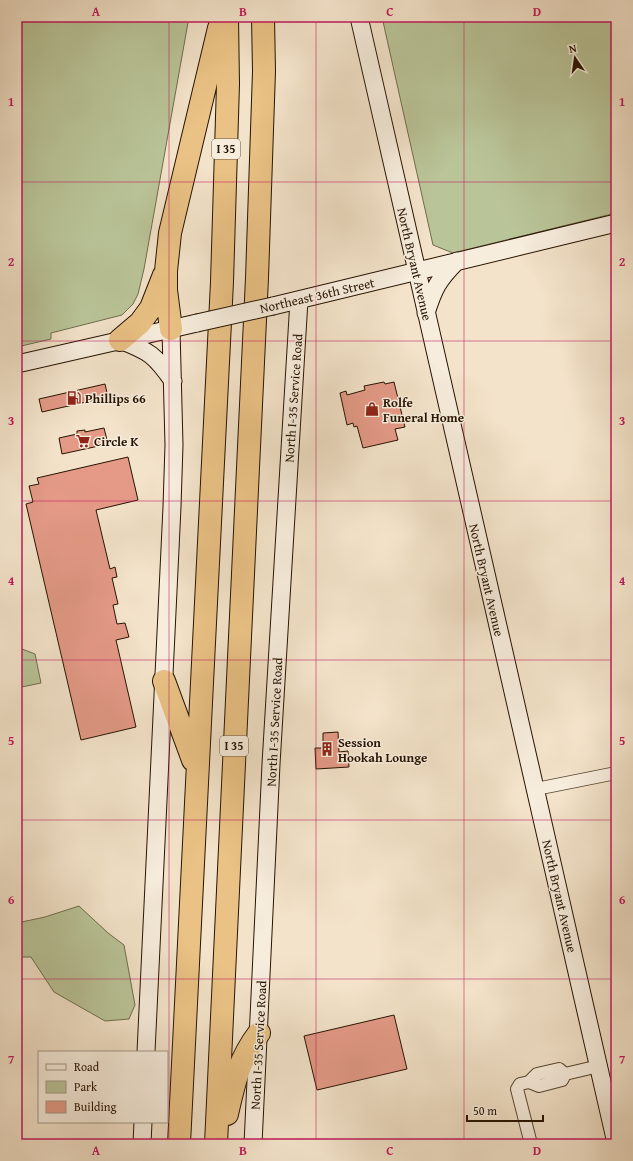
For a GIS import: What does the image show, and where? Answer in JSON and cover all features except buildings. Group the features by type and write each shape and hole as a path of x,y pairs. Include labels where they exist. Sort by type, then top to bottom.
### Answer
{"highway":[{"path":"172,329 166,271 170,233 222,17"},
{"name":"I 35","path":"179,1144 222,282 228,84 227,17"},
{"name":"I 35","path":"216,1144 257,286 262,156 263,17"},
{"path":"120,340 140,323 151,308 166,271"},
{"path":"164,681 197,770"},
{"path":"220,1144 238,1069 248,1046 258,1033"}],"main road":[{"name":"North Bryant Avenue","path":"359,17 616,1143"},
{"name":"Northeast 36th Street","path":"17,364 299,300 616,223"},
{"path":"426,313 433,293 441,278 457,261"},
{"name":"North I-35 Service Road","path":"253,1144 271,764 299,300"},
{"path":"146,1051 174,460 172,329"},
{"path":"120,340 146,350 157,359 172,381"},
{"path":"142,1144 143,1123"}],"street":[{"path":"536,789 616,773"},
{"path":"531,1144 518,1089 520,1084 529,1082 539,1086 562,1080 565,1074 598,1066"}],"green space":[{"path":"17,17 189,17 144,269 138,294 133,304 122,315 51,333 51,339 17,347"},
{"path":"382,17 616,17 616,213 453,253 433,245"},
{"path":"17,647 35,654 41,683 17,688"},
{"path":"79,906 108,933 124,945 135,1005 129,1019 105,1021 54,992 31,957 17,957 17,923 45,917"}],"place":[{"name":"Phillips 66","path":"74,398"},
{"name":"Rolfe Funeral Home","path":"372,409"},
{"name":"Circle K","path":"83,441"},
{"name":"Session Hookah Lounge","path":"327,749"}]}
